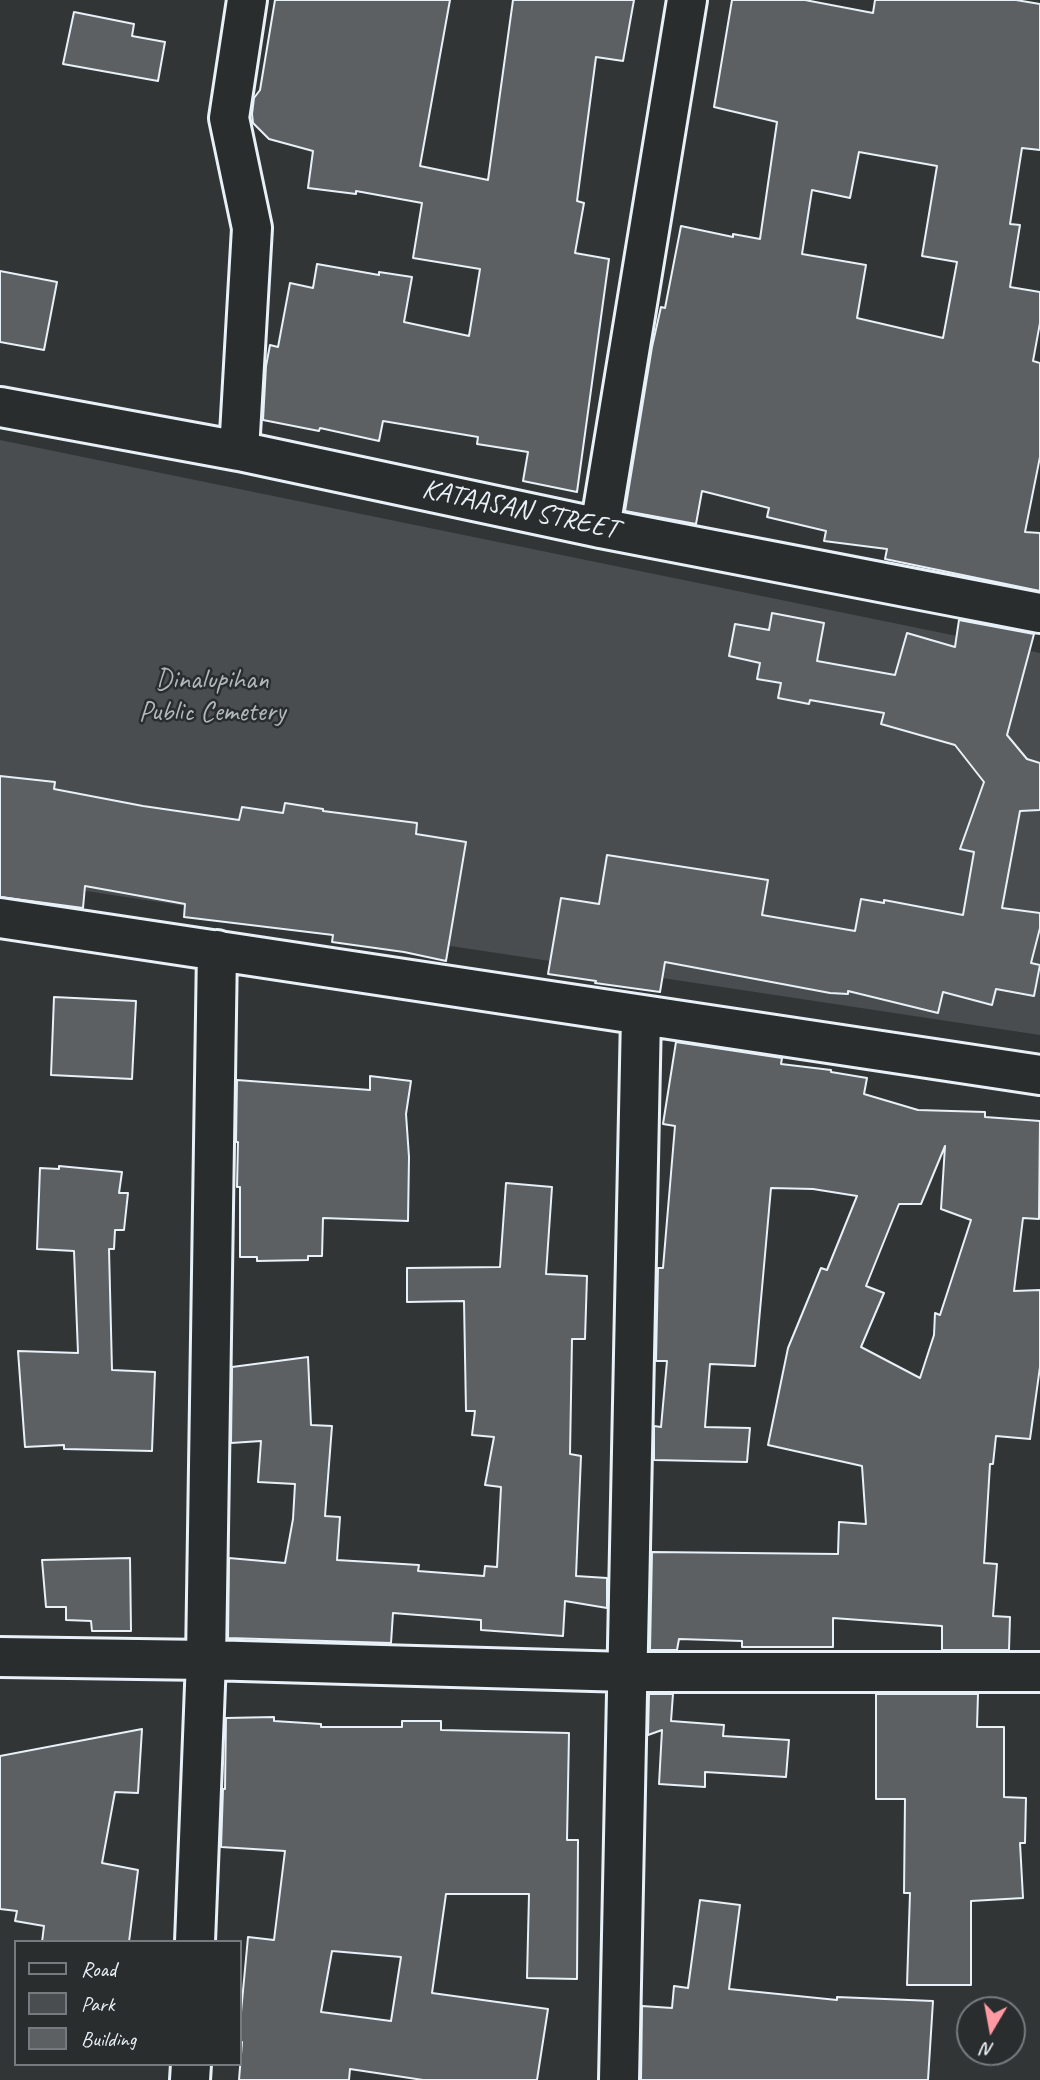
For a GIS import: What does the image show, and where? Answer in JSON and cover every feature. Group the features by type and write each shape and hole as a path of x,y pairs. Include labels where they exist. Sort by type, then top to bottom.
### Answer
{"street":[{"path":"239,451 252,228 229,118 247,0"},
{"path":"600,528 687,0"},
{"name":"KATAASAN STREET","path":"0,407 239,451 600,528 1040,613"},
{"path":"0,918 1040,1074"},
{"path":"195,1940 206,1660 216,950"},
{"path":"618,2080 641,1016"},
{"path":"0,1657 627,1672 1040,1672"}],"green space":[{"name":"Dinalupihan Public Cemetery","path":"0,440 1040,653 1040,1035 0,878"}],"building":[{"path":"275,0 450,0 420,166 488,180 513,0 634,0 623,61 596,57 577,201 584,203 575,253 609,259 577,492 523,481 528,452 477,444 478,437 383,421 379,441 320,428 319,431 263,420 270,345 278,347 290,283 313,288 317,264 379,275 379,272 412,277 404,322 469,336 480,269 413,258 422,203 356,191 356,194 308,188 313,151 269,139 253,123 254,98 260,90"},
{"path":"732,0 805,0 873,13 875,0 1016,0 1040,4 1040,150 1022,148 1010,224 1020,225 1010,287 1040,292 1040,323 1033,361 1040,363 1040,457 1025,532 1040,533 1040,591 885,559 887,549 824,541 826,531 767,517 769,508 702,491 696,524 625,511 652,347 661,307 665,308 681,226 733,237 733,234 760,239 777,122 714,107","holes":["859,152 937,166 922,256 957,262 943,338 857,318 866,265 802,254 812,190 850,198"]},
{"path":"74,12 134,24 132,36 165,42 158,81 63,64"},
{"path":"0,271 57,282 44,350 0,342"},
{"path":"772,613 824,623 817,661 895,675 907,633 955,647 959,620 1034,634 1007,735 1027,759 1040,763 1040,810 1020,811 1002,908 1040,913 1040,928 1031,963 1040,965 1034,996 996,989 992,1005 943,992 938,1013 848,991 848,994 830,993 665,962 660,992 548,974 561,898 599,904 607,855 768,880 762,915 855,931 861,899 884,903 884,900 963,915 974,852 960,849 984,782 955,745 881,724 884,713 810,700 809,704 778,698 781,683 757,679 760,663 729,656 735,624 769,630"},
{"path":"0,776 55,782 54,789 239,820 242,807 283,813 285,803 323,811 417,823 416,834 466,842 446,961 332,942 333,935 184,917 185,904 85,886 83,908 0,897"},
{"path":"54,997 136,1001 132,1079 51,1075"},
{"path":"676,1042 782,1058 781,1064 831,1070 867,1078 864,1094 918,1110 985,1112 985,1117 1040,1121 1039,1219 1023,1218 1014,1291 1040,1290 1040,1367 1030,1439 996,1436 993,1464 990,1464 984,1563 997,1564 993,1616 1010,1617 1009,1650 942,1650 942,1626 833,1618 833,1647 742,1647 742,1641 679,1639 677,1650 650,1650 652,1552 838,1554 839,1522 866,1524 862,1466 768,1445 788,1348 821,1268 827,1270 857,1196 813,1189 771,1188 755,1366 710,1364 705,1427 750,1428 747,1462 654,1460 654,1426 661,1427 667,1361 656,1361 658,1268 663,1268 675,1126 663,1124","holes":["945,1146 941,1209 971,1220 940,1315 935,1313 934,1335 920,1378 861,1347 884,1293 866,1286 899,1204 921,1204"]},
{"path":"370,1076 411,1081 406,1114 409,1157 408,1221 323,1218 322,1256 308,1256 308,1260 257,1261 257,1257 240,1257 237,1080 370,1090"},
{"path":"59,1166 122,1172 119,1193 128,1193 124,1230 115,1230 114,1249 109,1249 112,1370 155,1372 152,1451 64,1449 64,1445 25,1447 18,1351 78,1353 74,1251 37,1249 40,1168 59,1169"},
{"path":"506,1183 552,1187 546,1274 587,1276 585,1339 572,1339 570,1454 581,1456 576,1576 607,1578 607,1608 565,1601 563,1636 481,1630 481,1620 393,1613 391,1643 228,1638 229,1558 285,1563 293,1519 295,1484 258,1482 261,1441 231,1443 232,1367 308,1357 311,1425 332,1426 325,1516 340,1517 337,1560 419,1565 418,1571 484,1576 485,1566 497,1567 501,1487 485,1485 494,1437 472,1435 475,1411 466,1411 464,1301 407,1302 407,1268 500,1267"},
{"path":"130,1558 131,1631 92,1631 91,1621 66,1620 66,1607 46,1607 42,1560"},
{"path":"649,1694 673,1694 671,1721 724,1725 723,1736 789,1740 786,1777 705,1772 705,1787 659,1784 662,1730 648,1735"},
{"path":"876,1694 978,1694 977,1727 1004,1727 1004,1797 1026,1798 1025,1843 1020,1843 1023,1898 971,1901 971,1985 907,1985 910,1893 904,1893 905,1799 876,1799"},
{"path":"274,1717 274,1721 321,1724 321,1727 402,1727 402,1721 441,1721 441,1730 569,1733 567,1840 578,1840 577,1979 527,1978 529,1894 446,1894 432,1993 548,2009 537,2080 423,2080 350,2069 349,2080 239,2080 242,2066 242,2002 248,1937 274,1940 285,1851 221,1847 226,1718","holes":["332,1951 401,1957 391,2021 321,2012"]},
{"path":"142,1729 138,1793 115,1792 102,1863 138,1870 129,1940 42,1940 44,1926 15,1921 17,1911 0,1909 0,1756"},
{"path":"700,1900 740,1905 729,1989 837,2000 837,1997 933,2001 928,2080 641,2080 642,2006 672,2008 674,1986 688,1988"}]}
